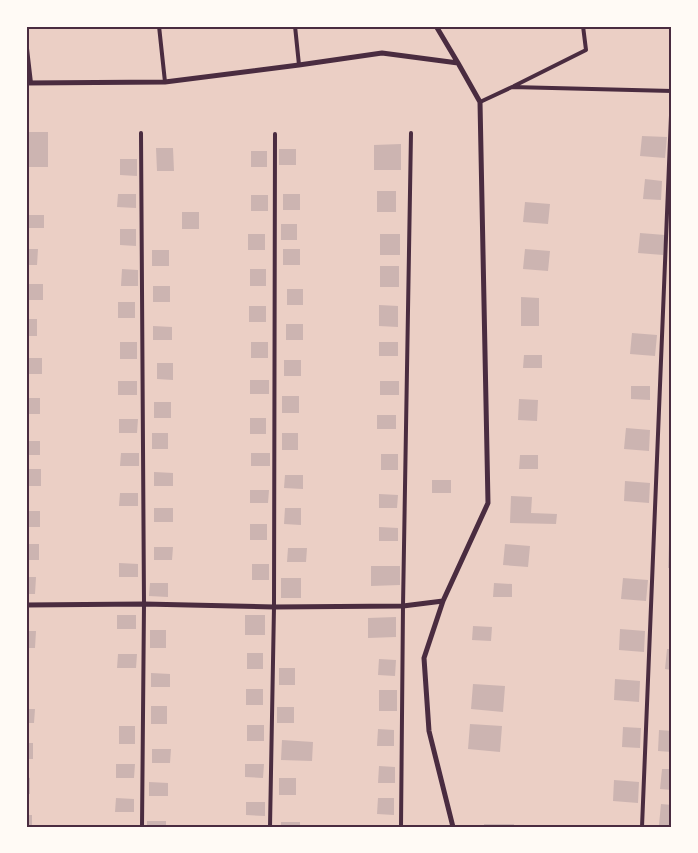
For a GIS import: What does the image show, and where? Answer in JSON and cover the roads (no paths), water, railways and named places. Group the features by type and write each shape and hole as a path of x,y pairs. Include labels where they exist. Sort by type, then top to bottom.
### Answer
{"street":[{"path":"436,26 480,102 488,504 442,601 424,658 428,731 453,827"},
{"path":"29,83 165,82 382,53 458,63"},
{"path":"26,605 403,606 442,601"}],"lane":[{"path":"159,26 165,82"},
{"path":"295,26 299,65"},
{"path":"480,102 586,50 583,26"},
{"path":"26,40 29,83"},
{"path":"512,87 672,90 642,827"},
{"path":"141,133 144,604 142,827"},
{"path":"401,827 411,133"},
{"path":"270,827 274,607 275,134"}]}
